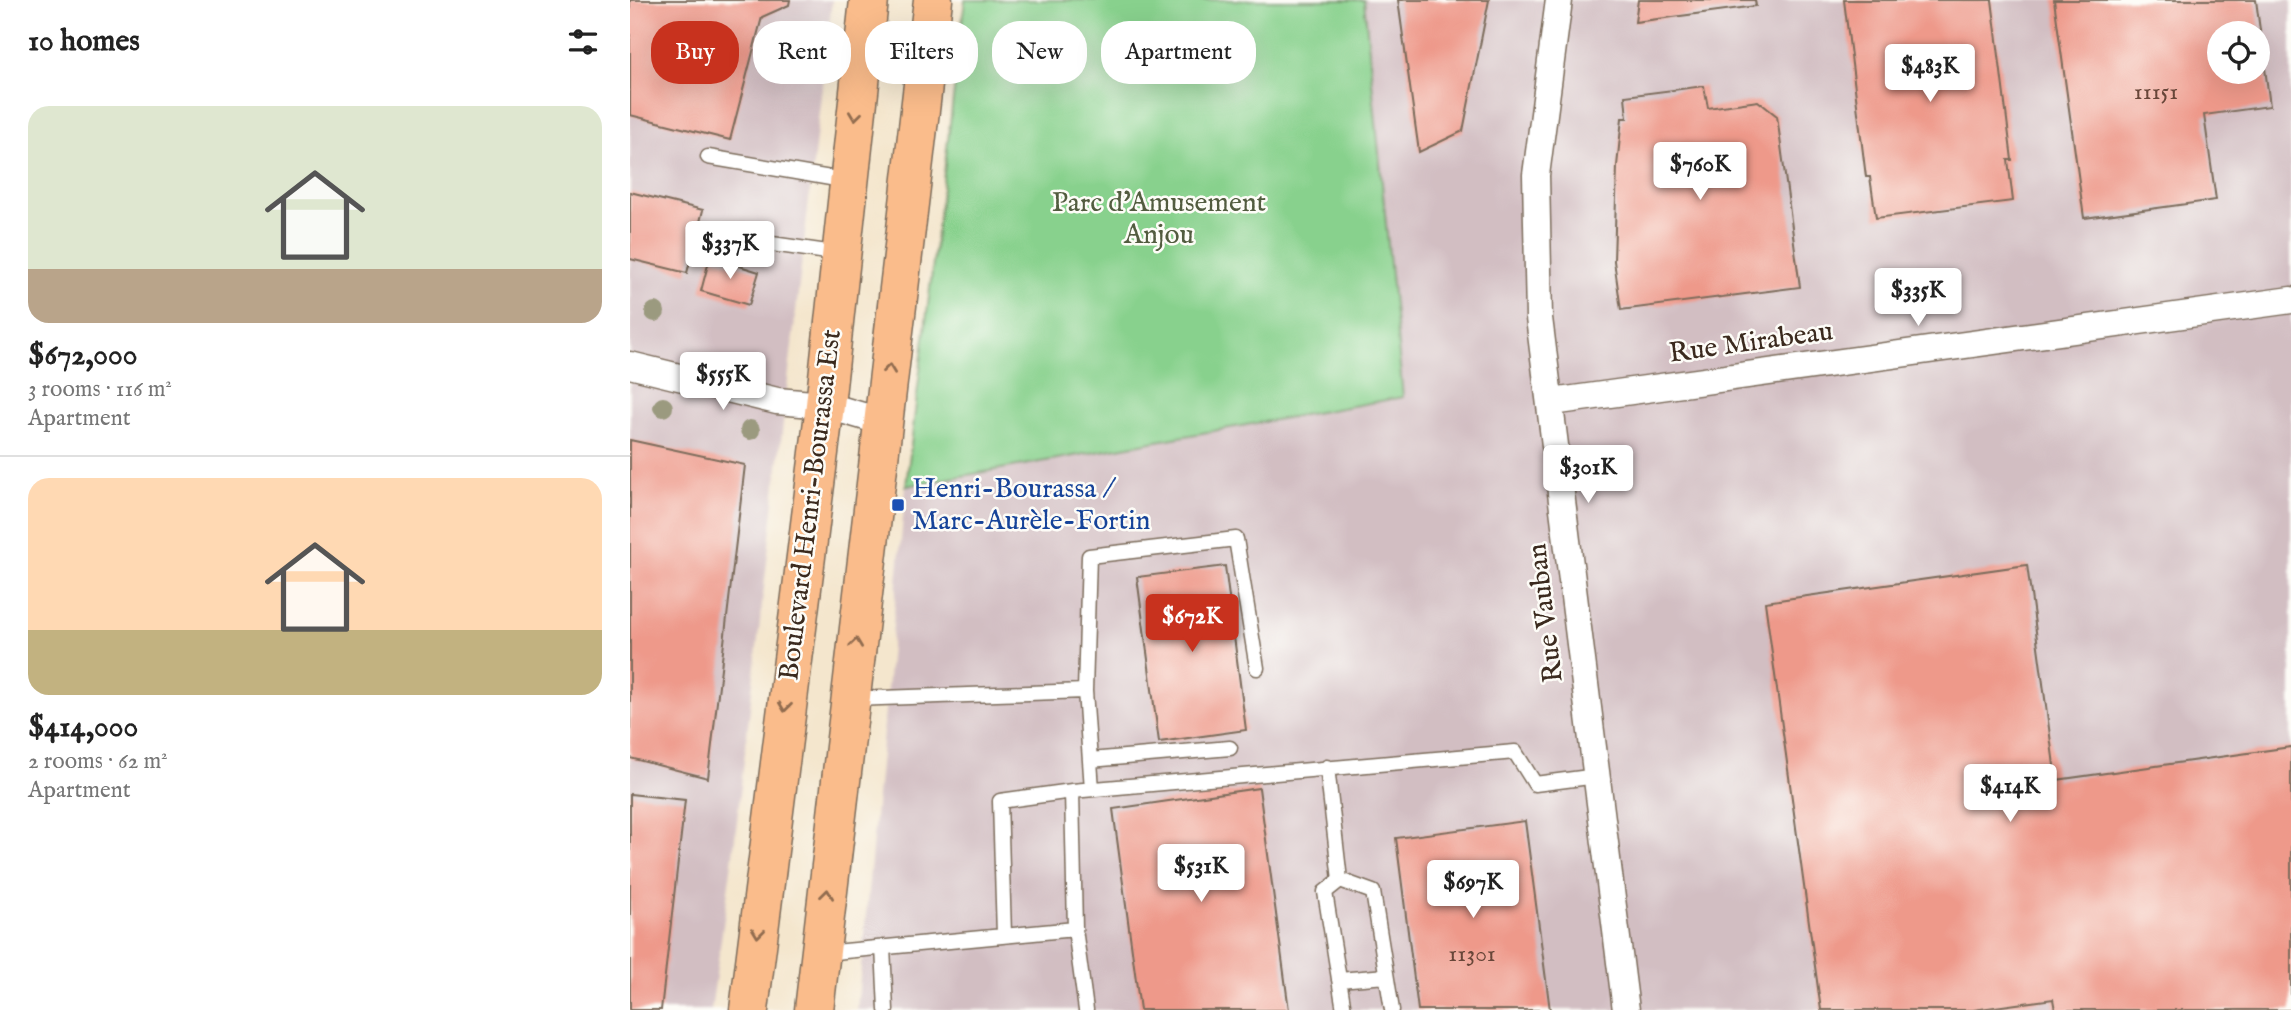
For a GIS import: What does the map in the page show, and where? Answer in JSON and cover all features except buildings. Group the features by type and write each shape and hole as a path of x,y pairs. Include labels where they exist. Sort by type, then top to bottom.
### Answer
{"main road":[{"name":"Boulevard Henri-Bourassa Est","path":"749,1010 825,405 869,0"},
{"path":"814,1010 933,0"}],"street":[{"name":"Rue Vauban","path":"1559,0 1536,175 1539,318 1552,402 1626,1010"},
{"name":"Rue Mirabeau","path":"1552,402 2291,300"},
{"path":"630,365 777,401 825,405 883,422"}],"lane":[{"path":"708,157 848,181"},
{"path":"718,236 841,254"},
{"path":"1092,789 1085,691 1089,556 1236,539 1257,668"},
{"path":"849,699 1085,691"},
{"path":"1090,760 1230,748"},
{"path":"1004,935 1000,802 1092,789 1515,752 1535,784 1597,776"},
{"path":"1327,767 1340,880"},
{"path":"1072,791 1075,929 1086,1010"},
{"path":"1340,880 1373,892 1392,1010"},
{"path":"1340,880 1325,892 1344,1010"},
{"path":"820,953 1075,929"},
{"path":"883,947 886,1010"},
{"path":"1339,980 1386,976"}],"shaded area":[{"path":"630,0 832,0 830,21 753,21 753,84 822,84 733,855 711,1010 630,1010"},
{"path":"1364,0 2291,0 2291,1010 857,1010 906,486 1403,397"}],"green space":[{"name":"Parc d'Amusement Anjou","path":"965,0 1364,0 1403,397 906,486 955,84 978,84 978,21 962,21"}],"place":[{"name":"Henri-Bourassa / Marc-Aurèle-Fortin","path":"898,505"}]}
